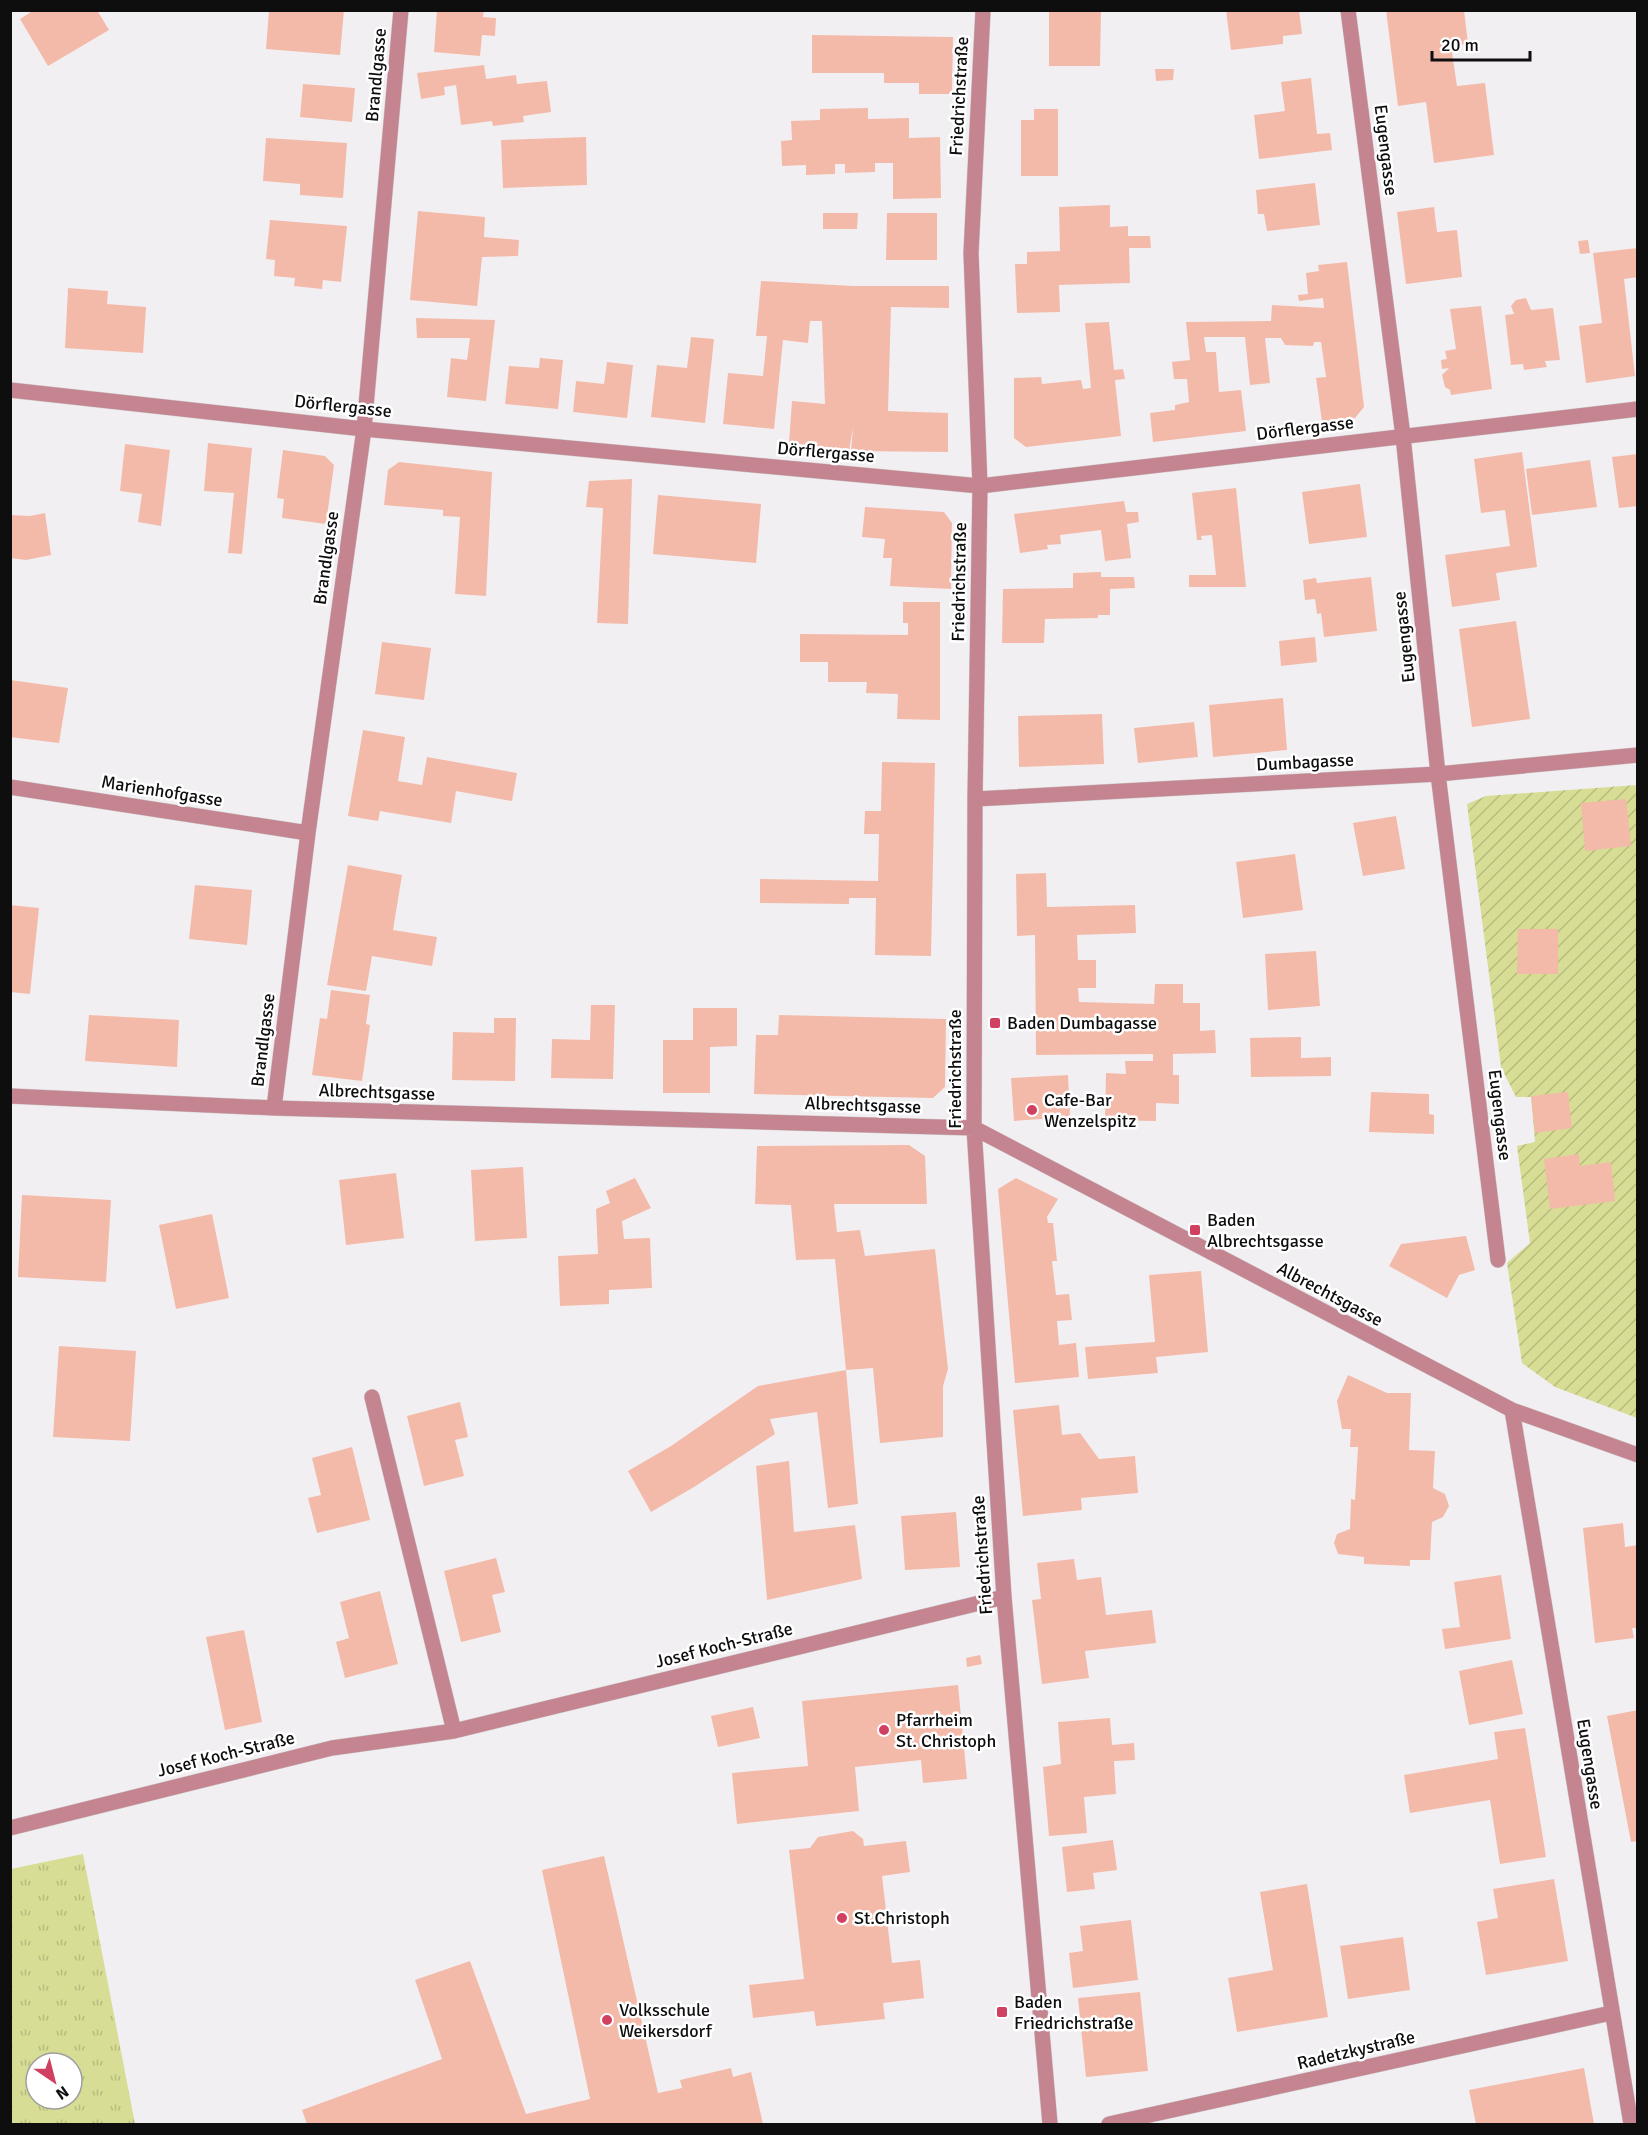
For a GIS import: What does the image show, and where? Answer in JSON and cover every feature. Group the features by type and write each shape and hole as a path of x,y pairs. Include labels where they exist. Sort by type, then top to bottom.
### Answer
{"street":[{"name":"Brandlgasse","path":"274,1108 308,833 364,429 401,10"},
{"name":"Friedrichstraße","path":"982,10 971,253 980,486 975,799 975,1128 1004,1597 1050,2124"},
{"name":"Eugengasse","path":"1348,10 1403,436 1438,774 1498,1260"},
{"name":"Dörflergasse","path":"10,390 364,429 980,486 1638,409"},
{"name":"Dumbagasse","path":"975,799 1438,774 1638,755"},
{"name":"Marienhofgasse","path":"10,787 308,833"},
{"name":"Albrechtsgasse","path":"10,1096 274,1108 975,1128 1512,1410 1638,1455"},
{"path":"372,1397 454,1731"},
{"name":"Eugengasse","path":"1512,1410 1631,2124"},
{"name":"Josef Koch-Straße","path":"10,1828 332,1748 454,1731 1004,1597"},
{"name":"Radetzkystraße","path":"1109,2124 1611,2013"}],"green space":[{"path":"1637,785 1637,1418 1555,1387 1522,1363 1507,1263 1530,1243 1517,1146 1535,1142 1531,1097 1516,1097 1501,1067 1467,804 1486,796"},
{"path":"83,1854 135,2124 11,2124 11,1869"}],"building":[{"path":"34,10 97,10 109,30 48,66 20,19"},
{"path":"269,10 344,10 340,55 266,49"},
{"path":"437,10 484,10 483,17 496,18 495,36 482,35 480,56 434,52"},
{"path":"1049,10 1101,10 1100,66 1049,66"},
{"path":"1226,10 1299,10 1302,34 1283,36 1283,44 1231,50"},
{"path":"1386,10 1464,10 1468,44 1451,46 1457,86 1485,83 1494,155 1434,163 1426,102 1398,106"},
{"path":"812,35 953,37 952,94 919,94 919,83 884,83 884,73 812,73"},
{"path":"484,65 486,79 516,75 517,84 547,81 551,112 523,116 524,122 493,126 492,121 461,125 456,85 444,87 445,95 421,99 417,73"},
{"path":"1155,69 1174,69 1173,80 1156,81"},
{"path":"1311,78 1317,134 1330,133 1332,150 1259,159 1254,115 1285,111 1281,82"},
{"path":"303,84 355,88 352,122 300,117"},
{"path":"868,108 868,119 909,118 909,138 940,137 941,198 893,199 893,163 875,163 875,172 845,173 845,164 835,164 835,174 806,175 806,165 782,166 781,141 792,140 791,121 820,120 820,109"},
{"path":"1034,109 1058,109 1058,176 1021,176 1021,120 1034,120"},
{"path":"586,137 587,185 503,188 501,140"},
{"path":"266,138 347,143 343,198 300,195 300,184 263,181"},
{"path":"1315,183 1320,225 1267,231 1264,214 1258,214 1256,190"},
{"path":"1110,205 1110,227 1128,226 1128,236 1150,236 1151,248 1129,248 1130,283 1059,285 1060,312 1017,313 1015,264 1027,264 1027,252 1060,251 1059,207"},
{"path":"1434,207 1437,232 1457,230 1462,277 1406,284 1397,212"},
{"path":"418,211 485,217 484,237 519,240 518,256 482,257 477,306 410,300"},
{"path":"823,213 858,213 857,229 823,229"},
{"path":"887,213 937,213 937,260 886,260"},
{"path":"270,220 347,226 341,282 323,280 322,289 294,286 295,278 274,276 275,260 266,259"},
{"path":"1588,240 1590,253 1580,254 1578,241"},
{"path":"1638,248 1638,277 1624,279 1635,376 1586,383 1579,326 1602,323 1593,253"},
{"path":"1347,262 1364,407 1355,418 1322,422 1316,378 1326,377 1321,342 1314,342 1313,346 1285,345 1281,338 1265,338 1270,383 1250,385 1245,337 1204,337 1206,352 1216,352 1219,392 1241,390 1246,431 1153,442 1150,413 1175,410 1175,405 1189,402 1187,379 1174,379 1172,362 1190,360 1186,322 1271,321 1272,305 1324,308 1323,298 1299,301 1298,295 1308,294 1306,273 1319,271 1318,265"},
{"path":"761,281 853,286 949,286 949,308 891,307 888,411 948,413 948,452 851,451 853,427 849,451 789,443 792,401 825,404 822,321 810,321 808,343 783,340 774,429 723,424 728,373 763,376 767,336 756,336"},
{"path":"68,288 108,291 107,304 146,307 143,353 65,348"},
{"path":"1526,298 1531,310 1553,308 1560,360 1545,361 1547,367 1524,370 1523,364 1511,365 1505,315 1514,314 1511,306 1516,300"},
{"path":"1481,306 1492,389 1451,395 1450,390 1445,387 1442,375 1449,368 1442,369 1441,360 1447,359 1445,351 1456,349 1450,309"},
{"path":"416,318 495,320 486,401 447,397 451,358 467,360 470,338 417,338"},
{"path":"1109,322 1114,370 1123,369 1125,379 1115,380 1121,436 1026,447 1014,438 1014,378 1041,377 1042,384 1081,380 1083,389 1091,388 1085,323"},
{"path":"691,337 714,339 705,423 651,417 657,365 687,368"},
{"path":"540,358 563,360 558,409 505,404 509,366 539,368"},
{"path":"607,362 633,365 627,418 573,412 576,381 604,384"},
{"path":"208,443 252,448 242,554 228,553 234,493 204,491"},
{"path":"125,444 170,450 161,526 138,522 142,494 120,491"},
{"path":"283,450 325,456 334,465 326,524 282,518 284,499 277,498"},
{"path":"1522,452 1537,567 1496,573 1500,600 1452,607 1445,555 1510,546 1505,510 1481,513 1474,459"},
{"path":"1638,454 1638,506 1619,508 1612,457"},
{"path":"1590,460 1597,507 1532,515 1526,469"},
{"path":"399,462 492,472 486,596 455,594 460,517 443,516 443,510 384,505 388,470"},
{"path":"632,479 628,624 597,623 603,508 586,507 589,481"},
{"path":"1360,484 1367,537 1309,544 1302,492"},
{"path":"1236,488 1246,587 1189,587 1189,575 1216,575 1212,535 1201,536 1202,540 1197,540 1192,493"},
{"path":"658,495 761,504 756,563 653,554"},
{"path":"1124,501 1126,512 1138,512 1139,522 1127,524 1131,558 1105,561 1101,530 1060,535 1061,544 1047,545 1048,549 1020,553 1014,514"},
{"path":"865,507 944,512 952,523 951,589 890,586 892,558 883,558 885,539 862,537"},
{"path":"45,513 51,555 26,560 10,558 10,515 30,516"},
{"path":"1101,572 1101,577 1134,577 1135,588 1110,589 1110,615 1098,615 1098,618 1045,619 1044,643 1002,643 1003,589 1073,588 1073,573"},
{"path":"1371,577 1377,631 1324,637 1321,613 1317,614 1315,599 1305,600 1303,580 1316,578 1317,583"},
{"path":"903,602 940,602 940,720 897,719 898,694 866,693 867,682 828,682 828,662 800,662 800,634 908,635 908,623 903,623"},
{"path":"1516,621 1530,719 1472,727 1459,629"},
{"path":"1315,637 1317,662 1281,666 1279,641"},
{"path":"382,642 431,648 424,700 375,694"},
{"path":"10,680 68,688 59,743 10,737"},
{"path":"1283,698 1287,750 1213,757 1209,705"},
{"path":"1102,714 1104,764 1019,767 1018,716"},
{"path":"1194,722 1198,757 1138,763 1134,728"},
{"path":"363,730 405,737 398,781 422,785 427,757 517,773 512,801 456,791 451,823 380,811 378,821 348,816"},
{"path":"882,762 935,763 931,956 875,955 876,898 849,898 849,904 760,903 760,879 878,881 879,834 864,834 865,811 881,811"},
{"path":"1626,799 1631,846 1585,851 1581,803"},
{"path":"1396,816 1405,869 1363,876 1353,823"},
{"path":"1295,854 1303,910 1243,918 1236,862"},
{"path":"348,865 402,875 393,930 437,937 432,966 372,956 366,991 327,985"},
{"path":"1046,873 1047,907 1135,905 1136,933 1077,935 1078,960 1096,960 1096,988 1078,988 1079,1002 1154,1004 1155,984 1183,984 1183,1003 1200,1003 1200,1031 1215,1030 1216,1053 1173,1054 1173,1075 1179,1075 1179,1104 1156,1103 1156,1121 1105,1120 1106,1073 1126,1074 1125,1061 1153,1061 1153,1054 1036,1055 1035,935 1017,936 1016,874"},
{"path":"195,885 252,890 247,945 189,939"},
{"path":"10,905 39,908 30,994 10,992"},
{"path":"1518,929 1558,929 1558,974 1517,974"},
{"path":"1316,951 1320,1006 1268,1010 1265,954"},
{"path":"331,990 370,995 366,1024 370,1025 362,1081 312,1075 320,1018 327,1019"},
{"path":"591,1005 615,1005 613,1079 551,1078 552,1039 590,1040"},
{"path":"693,1008 737,1008 737,1046 710,1047 710,1093 663,1093 663,1040 693,1040"},
{"path":"89,1015 179,1020 177,1067 85,1061"},
{"path":"779,1015 946,1019 945,1087 933,1098 754,1094 756,1035 778,1035"},
{"path":"494,1018 516,1018 515,1081 452,1080 453,1032 494,1033"},
{"path":"1301,1037 1301,1058 1331,1057 1331,1076 1251,1077 1250,1038"},
{"path":"1068,1075 1070,1117 1014,1121 1011,1078"},
{"path":"1371,1092 1429,1094 1429,1114 1434,1115 1434,1134 1369,1132"},
{"path":"1568,1092 1572,1128 1535,1133 1531,1096"},
{"path":"909,1145 925,1156 927,1204 834,1204 837,1232 860,1230 865,1256 935,1249 948,1369 943,1386 943,1437 880,1443 873,1368 846,1370 835,1259 796,1260 791,1205 755,1204 757,1146"},
{"path":"1579,1154 1580,1166 1611,1162 1615,1201 1550,1209 1544,1159"},
{"path":"523,1167 527,1238 475,1241 471,1170"},
{"path":"396,1173 404,1238 346,1245 339,1180"},
{"path":"635,1178 651,1208 622,1221 624,1239 650,1238 652,1288 609,1290 609,1304 560,1306 558,1256 598,1254 596,1209 610,1203 606,1191"},
{"path":"1016,1178 1058,1199 1047,1217 1048,1223 1053,1223 1057,1261 1052,1261 1056,1295 1069,1294 1072,1320 1057,1321 1059,1345 1076,1343 1079,1377 1015,1383 998,1189"},
{"path":"22,1195 111,1200 106,1282 18,1277"},
{"path":"212,1214 229,1298 176,1309 159,1225"},
{"path":"1466,1236 1475,1270 1459,1275 1447,1298 1389,1266 1401,1244"},
{"path":"1201,1271 1208,1352 1156,1357 1158,1373 1088,1379 1085,1347 1155,1342 1149,1275"},
{"path":"59,1346 136,1351 130,1441 53,1437"},
{"path":"846,1370 858,1504 828,1508 817,1412 770,1419 775,1434 651,1512 628,1471 671,1446 758,1386"},
{"path":"1348,1375 1387,1393 1411,1393 1409,1450 1435,1451 1433,1488 1445,1494 1449,1506 1443,1517 1432,1522 1430,1560 1410,1560 1410,1566 1364,1564 1364,1557 1338,1554 1334,1543 1337,1534 1350,1529 1351,1499 1355,1500 1358,1447 1350,1447 1351,1429 1342,1429 1337,1401"},
{"path":"460,1402 468,1437 455,1440 464,1476 424,1486 407,1416"},
{"path":"1059,1405 1062,1435 1080,1433 1099,1459 1135,1456 1138,1493 1081,1498 1082,1510 1023,1516 1013,1410"},
{"path":"352,1447 370,1520 317,1533 308,1498 321,1495 312,1458"},
{"path":"789,1461 794,1532 855,1525 862,1579 767,1600 756,1466"},
{"path":"956,1512 960,1567 905,1570 901,1516"},
{"path":"1623,1523 1625,1547 1638,1545 1638,1628 1632,1628 1634,1638 1595,1643 1583,1528"},
{"path":"496,1558 505,1592 492,1595 501,1632 461,1642 444,1571"},
{"path":"1074,1559 1077,1580 1101,1577 1106,1615 1152,1610 1156,1643 1085,1651 1089,1678 1042,1684 1032,1600 1041,1599 1037,1563"},
{"path":"1501,1575 1511,1639 1445,1649 1442,1629 1460,1627 1454,1582"},
{"path":"380,1591 398,1664 345,1678 336,1642 349,1638 340,1602"},
{"path":"244,1630 262,1722 225,1730 206,1637"},
{"path":"980,1655 982,1664 967,1667 966,1658"},
{"path":"1512,1660 1523,1714 1469,1725 1459,1671"},
{"name":"Pfarrheim St. Christoph","path":"958,1685 967,1779 923,1783 921,1760 855,1767 859,1811 737,1824 732,1773 808,1766 802,1701"},
{"path":"753,1707 760,1738 718,1747 711,1716"},
{"path":"1638,1710 1638,1841 1631,1842 1607,1716"},
{"path":"1110,1718 1112,1745 1134,1743 1135,1760 1114,1761 1116,1794 1084,1797 1087,1833 1049,1836 1043,1767 1061,1764 1058,1722"},
{"path":"1525,1728 1546,1857 1500,1864 1490,1800 1410,1813 1404,1775 1498,1759 1494,1732"},
{"name":"St.Christoph","path":"853,1831 863,1839 864,1846 906,1841 910,1872 882,1876 892,1963 920,1960 924,1998 883,2003 885,2019 816,2026 814,2011 753,2018 749,1985 804,1979 789,1850 810,1848 818,1837"},
{"path":"1113,1840 1117,1870 1093,1873 1095,1889 1067,1892 1062,1847"},
{"name":"Volksschule Weikersdorf","path":"604,1856 658,2093 682,2088 680,2080 731,2068 733,2077 751,2072 763,2124 307,2124 302,2110 442,2059 415,1980 470,1961 526,2114 590,2099 542,1870"},
{"path":"1554,1879 1568,1961 1486,1975 1477,1922 1498,1918 1493,1889"},
{"path":"1307,1884 1328,2017 1237,2032 1228,1978 1273,1970 1260,1892"},
{"path":"1131,1920 1138,1980 1073,1988 1069,1953 1083,1951 1080,1926"},
{"path":"1403,1937 1410,1990 1348,1999 1340,1946"},
{"path":"1140,1992 1148,2071 1086,2077 1078,1998"},
{"path":"1584,2068 1594,2124 1476,2124 1469,2090"}],"place":[{"name":"Baden Dumbagasse","path":"995,1023"},
{"name":"Cafe-Bar Wenzelspitz","path":"1032,1110"},
{"name":"Baden Albrechtsgasse","path":"1195,1230"},
{"name":"Pfarrheim St. Christoph","path":"884,1730"},
{"name":"St.Christoph","path":"842,1918"},
{"name":"Baden Friedrichstraße","path":"1002,2012"},
{"name":"Volksschule Weikersdorf","path":"607,2020"}]}
